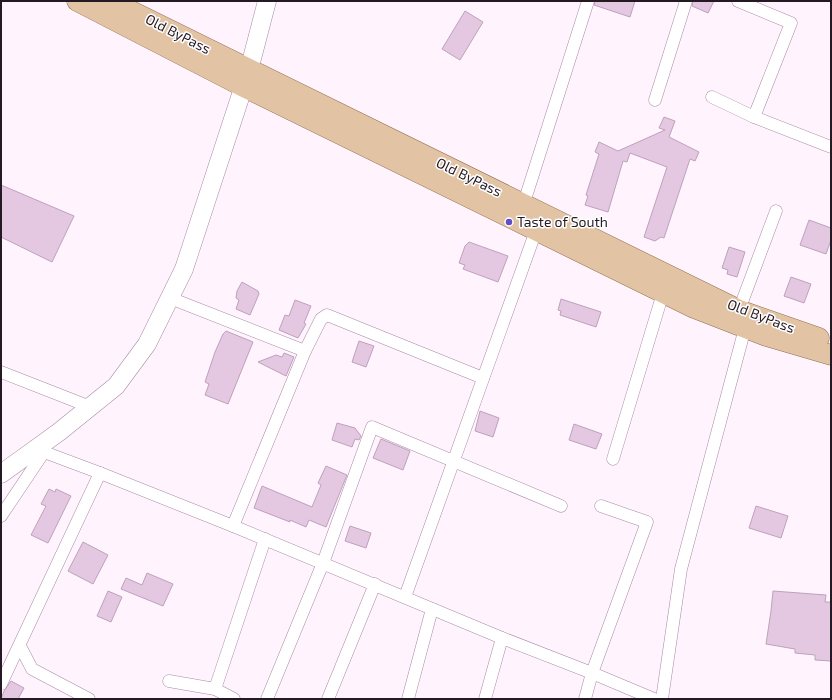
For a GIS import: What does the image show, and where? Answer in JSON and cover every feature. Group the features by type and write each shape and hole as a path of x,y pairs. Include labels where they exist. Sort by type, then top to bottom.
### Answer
{"main road":[{"path":"77,1 246,79"},
{"name":"Old ByPass","path":"111,1 246,79 520,213 742,319 831,343"},
{"path":"539,222 663,293 694,308 742,319 766,336 831,355"}],"street":[{"path":"1,516 40,451 88,406 116,386 143,350 170,298 184,269 246,79 267,1"},
{"path":"520,213 588,1"},
{"path":"655,100 686,1"},
{"path":"738,1 791,23 754,117"},
{"path":"712,97 754,117 831,147"},
{"path":"662,699 681,568 742,319 776,211"},
{"path":"405,597 539,222"},
{"path":"613,459 663,293"},
{"path":"170,298 305,351"},
{"path":"233,526 305,351 321,319 327,315 483,378"},
{"path":"1,372 88,406"},
{"path":"267,699 322,564 372,427 561,506"},
{"path":"40,451 100,473 233,526 502,638 654,699"},
{"path":"1,474 40,451"},
{"path":"1,684 100,473"},
{"path":"586,699 592,673 647,522 601,506"},
{"path":"215,689 265,540"},
{"path":"328,699 375,584"},
{"path":"408,699 432,609"},
{"path":"485,699 502,638"},
{"path":"20,646 32,669 89,699"},
{"path":"168,681 215,689 234,699"}],"building":[{"path":"595,1 635,1 630,17 594,5"},
{"path":"693,1 714,1 708,13 692,6"},
{"path":"465,11 483,22 460,60 442,49"},
{"path":"664,117 675,121 669,137 699,152 695,161 690,159 664,238 661,237 655,241 644,237 667,167 630,153 627,162 623,161 608,212 585,205 588,196 586,195 599,154 595,152 599,142 618,151 665,130 659,128"},
{"path":"1,185 74,216 52,262 1,237"},
{"path":"809,220 831,228 831,240 826,254 800,245"},
{"path":"469,242 508,256 498,282 463,269 465,265 459,263 465,246"},
{"path":"729,247 745,252 737,277 727,274 728,270 722,268"},
{"path":"791,277 811,284 804,303 784,296"},
{"path":"242,282 258,291 259,294 250,315 236,309 239,300 236,298 237,291"},
{"path":"561,299 601,312 596,327 560,315 561,311 558,310"},
{"path":"295,300 311,306 304,323 306,324 298,338 279,330 285,315 289,316"},
{"path":"226,331 253,342 228,404 205,395 209,384 205,382 215,352 223,334"},
{"path":"359,341 374,346 366,367 352,362"},
{"path":"284,353 294,357 286,376 258,362 276,355 282,357"},
{"path":"480,411 499,418 493,437 475,431"},
{"path":"337,423 355,428 361,436 359,440 355,439 352,447 332,440"},
{"path":"574,424 602,434 596,449 569,440"},
{"path":"381,439 410,451 403,470 373,458"},
{"path":"326,466 347,475 326,527 309,520 306,527 254,508 262,486 312,507 321,485 318,483"},
{"path":"49,489 55,492 56,489 71,496 48,543 31,535 46,506 41,504"},
{"path":"756,506 788,516 781,538 749,528"},
{"path":"350,526 371,533 366,548 345,541"},
{"path":"83,542 108,555 93,584 68,571"},
{"path":"147,573 173,584 163,606 121,589 126,578 142,585"},
{"path":"108,591 122,597 111,622 97,616"},
{"path":"773,591 826,595 825,602 831,602 831,661 815,660 815,655 795,653 795,649 766,644"},
{"path":"11,681 24,688 18,699 1,699 4,691"}],"place":[{"name":"Taste of South","path":"509,222"}]}
